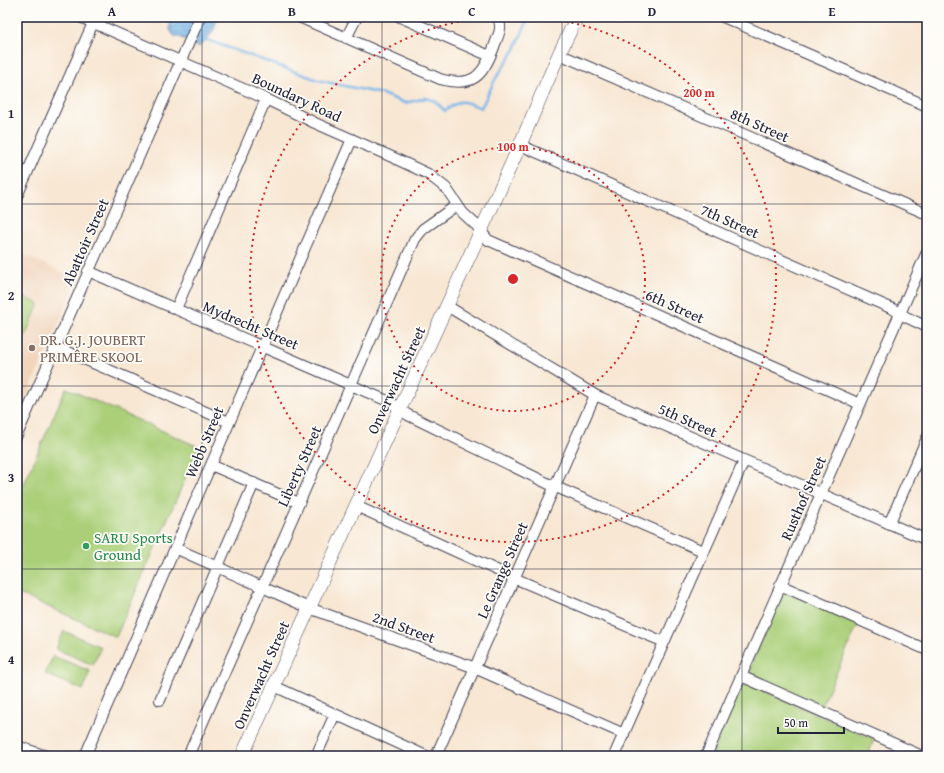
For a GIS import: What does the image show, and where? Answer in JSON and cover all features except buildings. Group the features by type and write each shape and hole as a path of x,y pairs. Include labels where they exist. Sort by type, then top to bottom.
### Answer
{"street":[{"name":"Boundary Road","path":"80,17 266,99 428,174 446,188 457,205 481,231"},
{"name":"Abattoir Street","path":"17,435 200,17"},
{"path":"300,17 321,21 346,38 440,79 451,82 464,81 483,72 501,28 498,17"},
{"path":"346,38 357,17"},
{"path":"400,17 490,56"},
{"name":"Onverwacht Street","path":"242,756 577,17"},
{"path":"723,17 927,106"},
{"path":"17,196 93,22"},
{"name":"8th Street","path":"560,54 927,214"},
{"path":"176,309 266,99"},
{"name":"Webb Street","path":"85,756 352,139"},
{"name":"7th Street","path":"520,145 894,309 927,327"},
{"name":"Liberty Street","path":"188,756 417,236 426,226 457,205"},
{"name":"6th Street","path":"481,231 488,240 860,404"},
{"name":"Rusthof Street","path":"706,756 927,252"},
{"name":"Mydrecht Street","path":"88,271 390,402 408,415 555,486 703,551"},
{"name":"5th Street","path":"447,306 595,395 927,540"},
{"path":"56,347 229,422"},
{"name":"Le Grange Street","path":"436,756 595,395"},
{"path":"889,524 927,438"},
{"path":"614,756 703,551 744,461"},
{"path":"211,465 299,503"},
{"path":"160,700 254,483"},
{"path":"356,506 514,578 664,642"},
{"name":"2nd Street","path":"175,548 309,608 475,669 624,734"},
{"path":"780,585 927,650"},
{"path":"741,676 922,756"},
{"path":"274,686 426,756"},
{"path":"316,756 335,714"},
{"path":"17,746 46,756"}],"shaded area":[{"name":"DR. G.J. JOUBERT PRIMÊRE SKOOL","path":"17,252 78,279 17,418"}],"green space":[{"path":"22,296 39,304 23,341 17,338 17,306"},
{"name":"SARU Sports Ground","path":"66,388 199,447 116,637 17,593 17,500"},
{"path":"785,593 858,624 821,708 752,676 750,669 751,665 781,596"},
{"path":"64,631 101,647 93,665 56,649"},
{"path":"53,656 90,671 83,690 45,674"},
{"path":"749,685 874,739 868,756 711,756 740,690 744,686"}],"water":[{"path":"170,17 216,17 216,21 214,30 199,47 178,36 174,36 170,30"}],"waterway":[{"path":"207,40 318,80 382,94 405,103 426,98 435,101 445,111 458,102 470,103 481,108 496,78 514,51 529,17"}],"place":[{"name":"DR. G.J. JOUBERT PRIMÊRE SKOOL","path":"32,348"},
{"name":"SARU Sports Ground","path":"86,546"}]}
